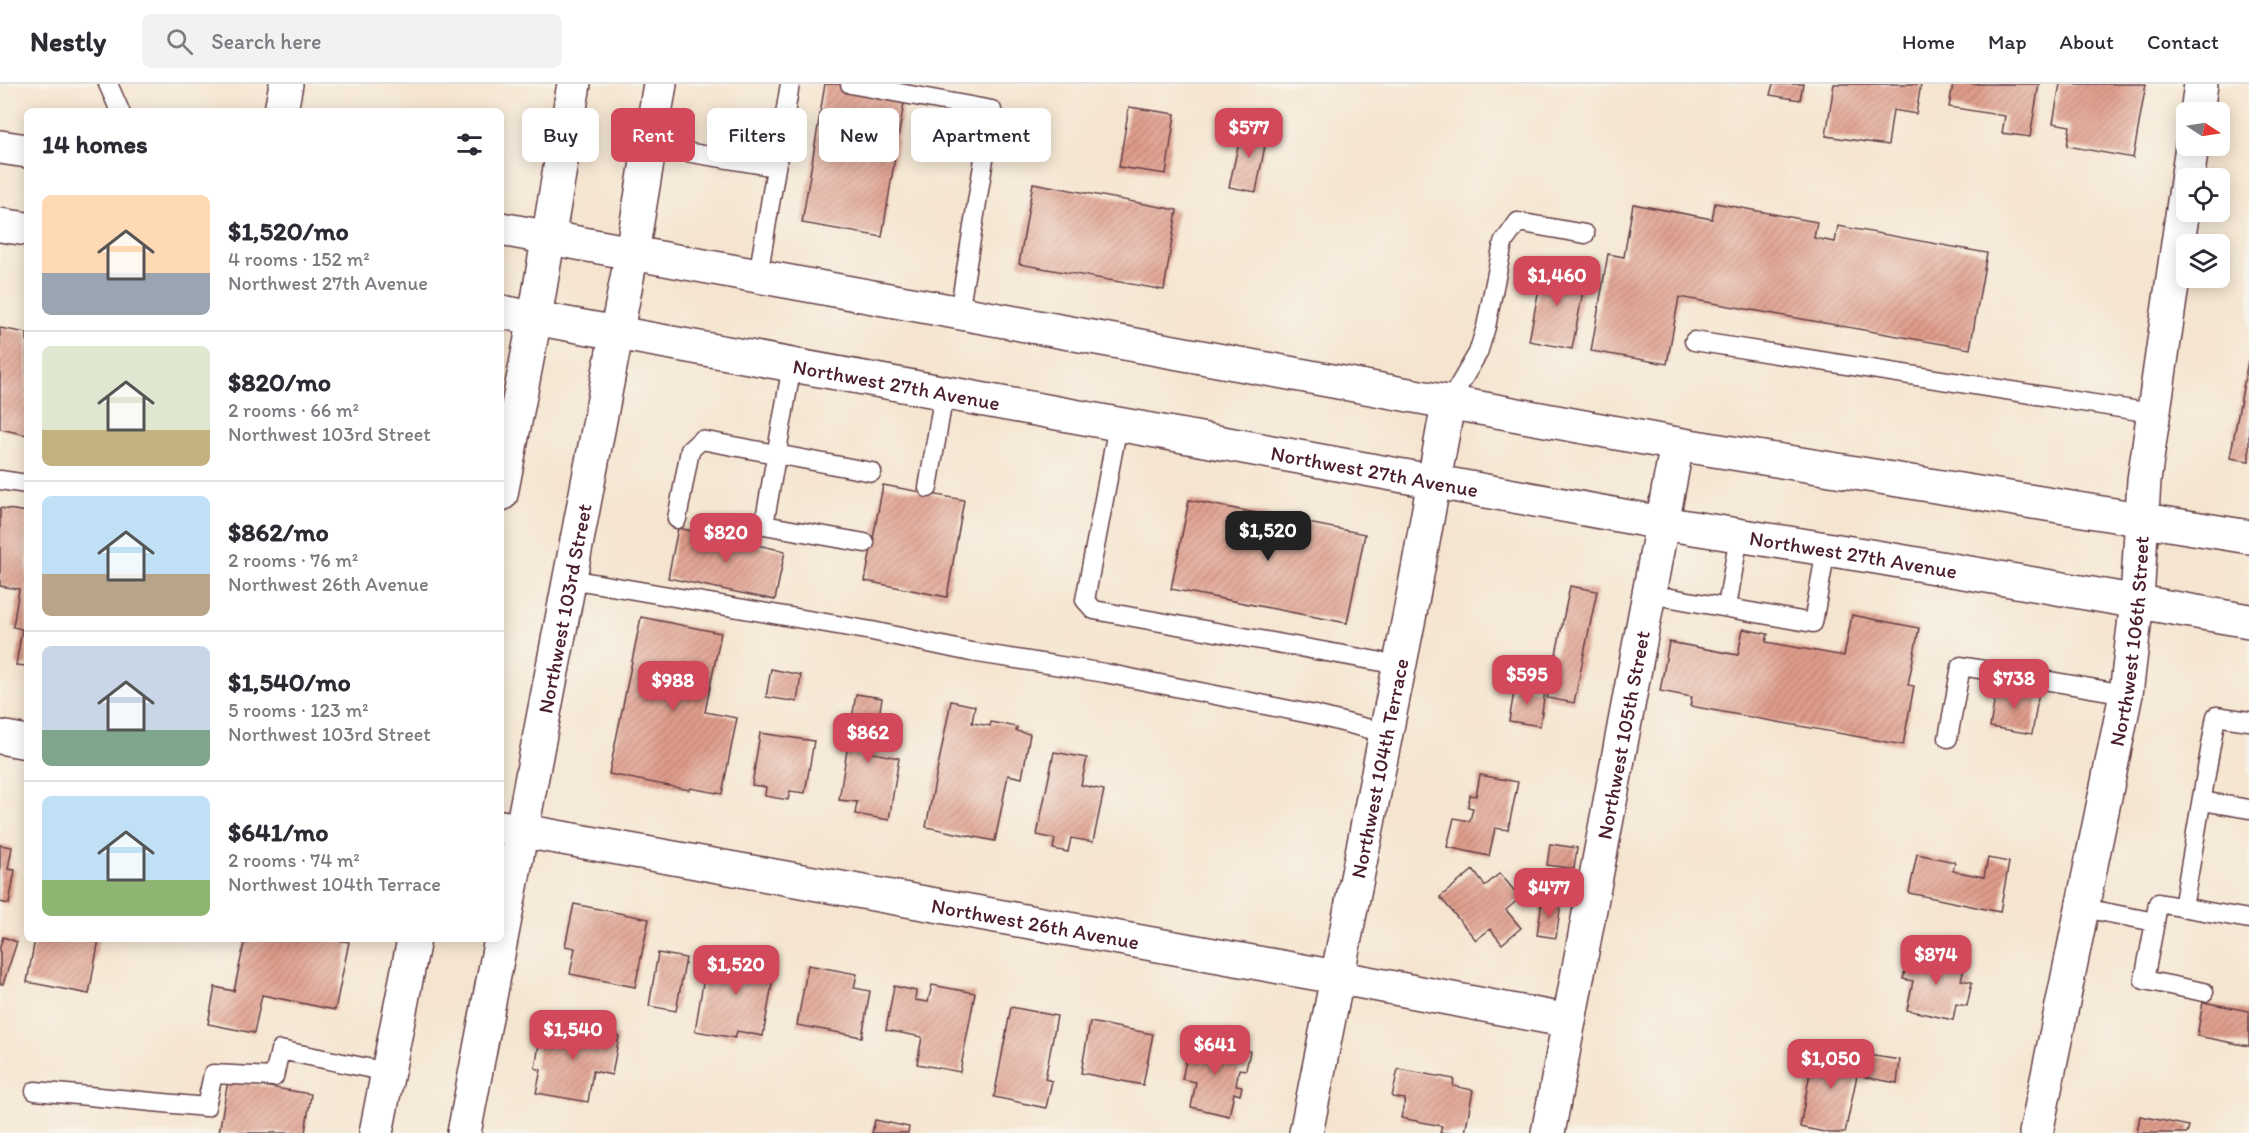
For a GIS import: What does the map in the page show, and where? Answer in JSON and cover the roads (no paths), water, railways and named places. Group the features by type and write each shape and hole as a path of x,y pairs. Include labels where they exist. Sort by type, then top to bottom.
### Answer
{"main road":[{"path":"282,108 286,84"},
{"path":"504,460 508,415 535,318 574,84"},
{"name":"Northwest 103rd Street","path":"656,108 660,84"},
{"path":"2198,102 2201,84"},
{"path":"0,147 24,151"},
{"name":"Northwest 106th Street","path":"2036,1133 2126,694 2138,601 2144,480 2152,412 2190,156"},
{"name":"Northwest 103rd Street","path":"504,880 512,829 570,579 632,252 646,162"},
{"path":"0,225 24,229"},
{"path":"504,230 1448,404 1677,444 2249,537"},
{"name":"Northwest 27th Avenue","path":"504,313 1662,523 2249,621"},
{"name":"Northwest 104th Terrace","path":"1306,1133 1399,665 1448,404"},
{"name":"Northwest 105th Street","path":"1548,1133 1677,444"},
{"path":"0,737 24,741"},
{"name":"Northwest 26th Avenue","path":"512,829 1569,1021"},
{"path":"376,1133 413,942"},
{"name":"Northwest 103rd Street","path":"464,1133 494,942"}],"lane":[{"path":"108,84 119,108"},
{"path":"758,276 790,84"},
{"path":"850,84 992,110 959,313"},
{"path":"695,154 776,167"},
{"path":"1448,404 1478,352 1486,327 1503,243 1518,222 1585,234"},
{"path":"1694,341 2152,412"},
{"path":"792,365 764,525 865,543"},
{"path":"928,488 944,393"},
{"path":"1118,425 1085,600 1094,610 1399,665"},
{"path":"677,519 690,450 701,440 872,472"},
{"path":"0,480 24,484"},
{"path":"1727,607 1739,535"},
{"path":"1649,594 1813,623 1826,549"},
{"path":"570,579 872,630 971,652 1105,673 1315,715 1385,733"},
{"path":"1948,738 1961,666 2126,694"},
{"path":"2183,908 2216,716 2249,722"},
{"path":"2202,801 2249,809"},
{"path":"2204,992 2144,980 2158,903 2249,920"},
{"path":"2083,908 2155,922"},
{"path":"35,1091 206,1107 213,1074 274,1077 280,1050 387,1072"}]}
